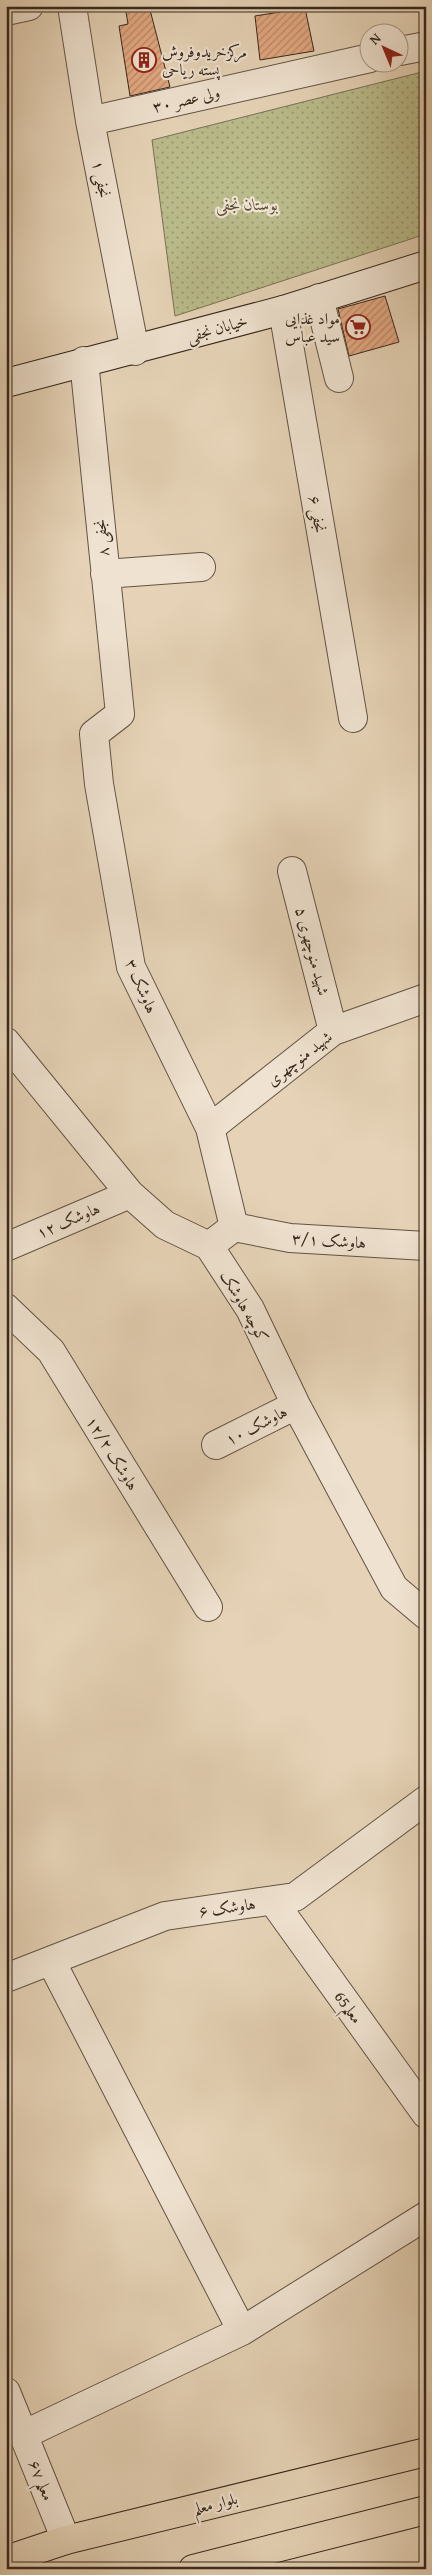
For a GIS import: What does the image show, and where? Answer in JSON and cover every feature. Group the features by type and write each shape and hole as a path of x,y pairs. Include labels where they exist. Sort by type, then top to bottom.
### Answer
{"main road":[{"name":"بلوار معلم","path":"6,2560 66,2540 426,2452"},
{"path":"194,2569 426,2510"}],"street":[{"path":"6,11 29,6"},
{"name":"نجفی ۱","path":"72,6 90,120 135,351"},
{"path":"410,49 426,46"},
{"name":"ولی عصر ۳۰","path":"90,120 360,60"},
{"name":"خیابان نجفی","path":"6,383 84,361 135,351 283,310 426,265"},
{"path":"320,298 339,378"},
{"name":"نجفی ۶","path":"283,310 353,718"},
{"name":"نجفی ۸","path":"84,361 120,714"},
{"path":"105,574 201,567"},
{"name":"هاوشک ۳","path":"120,714 94,734 99,784 131,967 210,1128 234,1227"},
{"name":"شهید منوچهری ۵","path":"292,871 333,1030"},
{"name":"شهید منوچهری","path":"210,1128 333,1030 426,998"},
{"path":"6,1042 130,1194 166,1226 209,1246 234,1227"},
{"name":"هاوشک ۱۲","path":"6,1247 130,1194"},
{"name":"هاوشک ۳/۱","path":"234,1227 290,1238 426,1246"},
{"name":"کوچه هاوشک","path":"209,1246 250,1309 296,1405 394,1588 426,1615"},
{"name":"هاوشک ۱۲/۲","path":"6,1308 51,1352 208,1607"},
{"name":"هاوشک ۱۰","path":"216,1445 296,1405"},
{"name":"هاوشک ۶","path":"6,1978 165,1916 295,1898 426,1800"},
{"name":"معلم65","path":"273,1901 426,2114"},
{"path":"51,1961 242,2331"},
{"path":"23,2435 242,2331 426,2216"},
{"name":"معلم ۶۷","path":"6,2392 66,2540"}],"green space":[{"name":"بوستان نجفی","path":"426,71 426,234 175,316 152,140"}],"building":[{"name":"مرکزخریدوفروش پسته ریاحی","path":"125,6 149,6 170,87 130,96 119,26 128,24"},
{"path":"305,8 314,51 260,60 255,16"},
{"path":"385,296 399,342 349,356 338,309"}],"place":[{"name":"مرکزخریدوفروش پسته ریاحی","path":"144,60"},
{"name":"مواد غذایی سید عباس","path":"358,327"}]}
